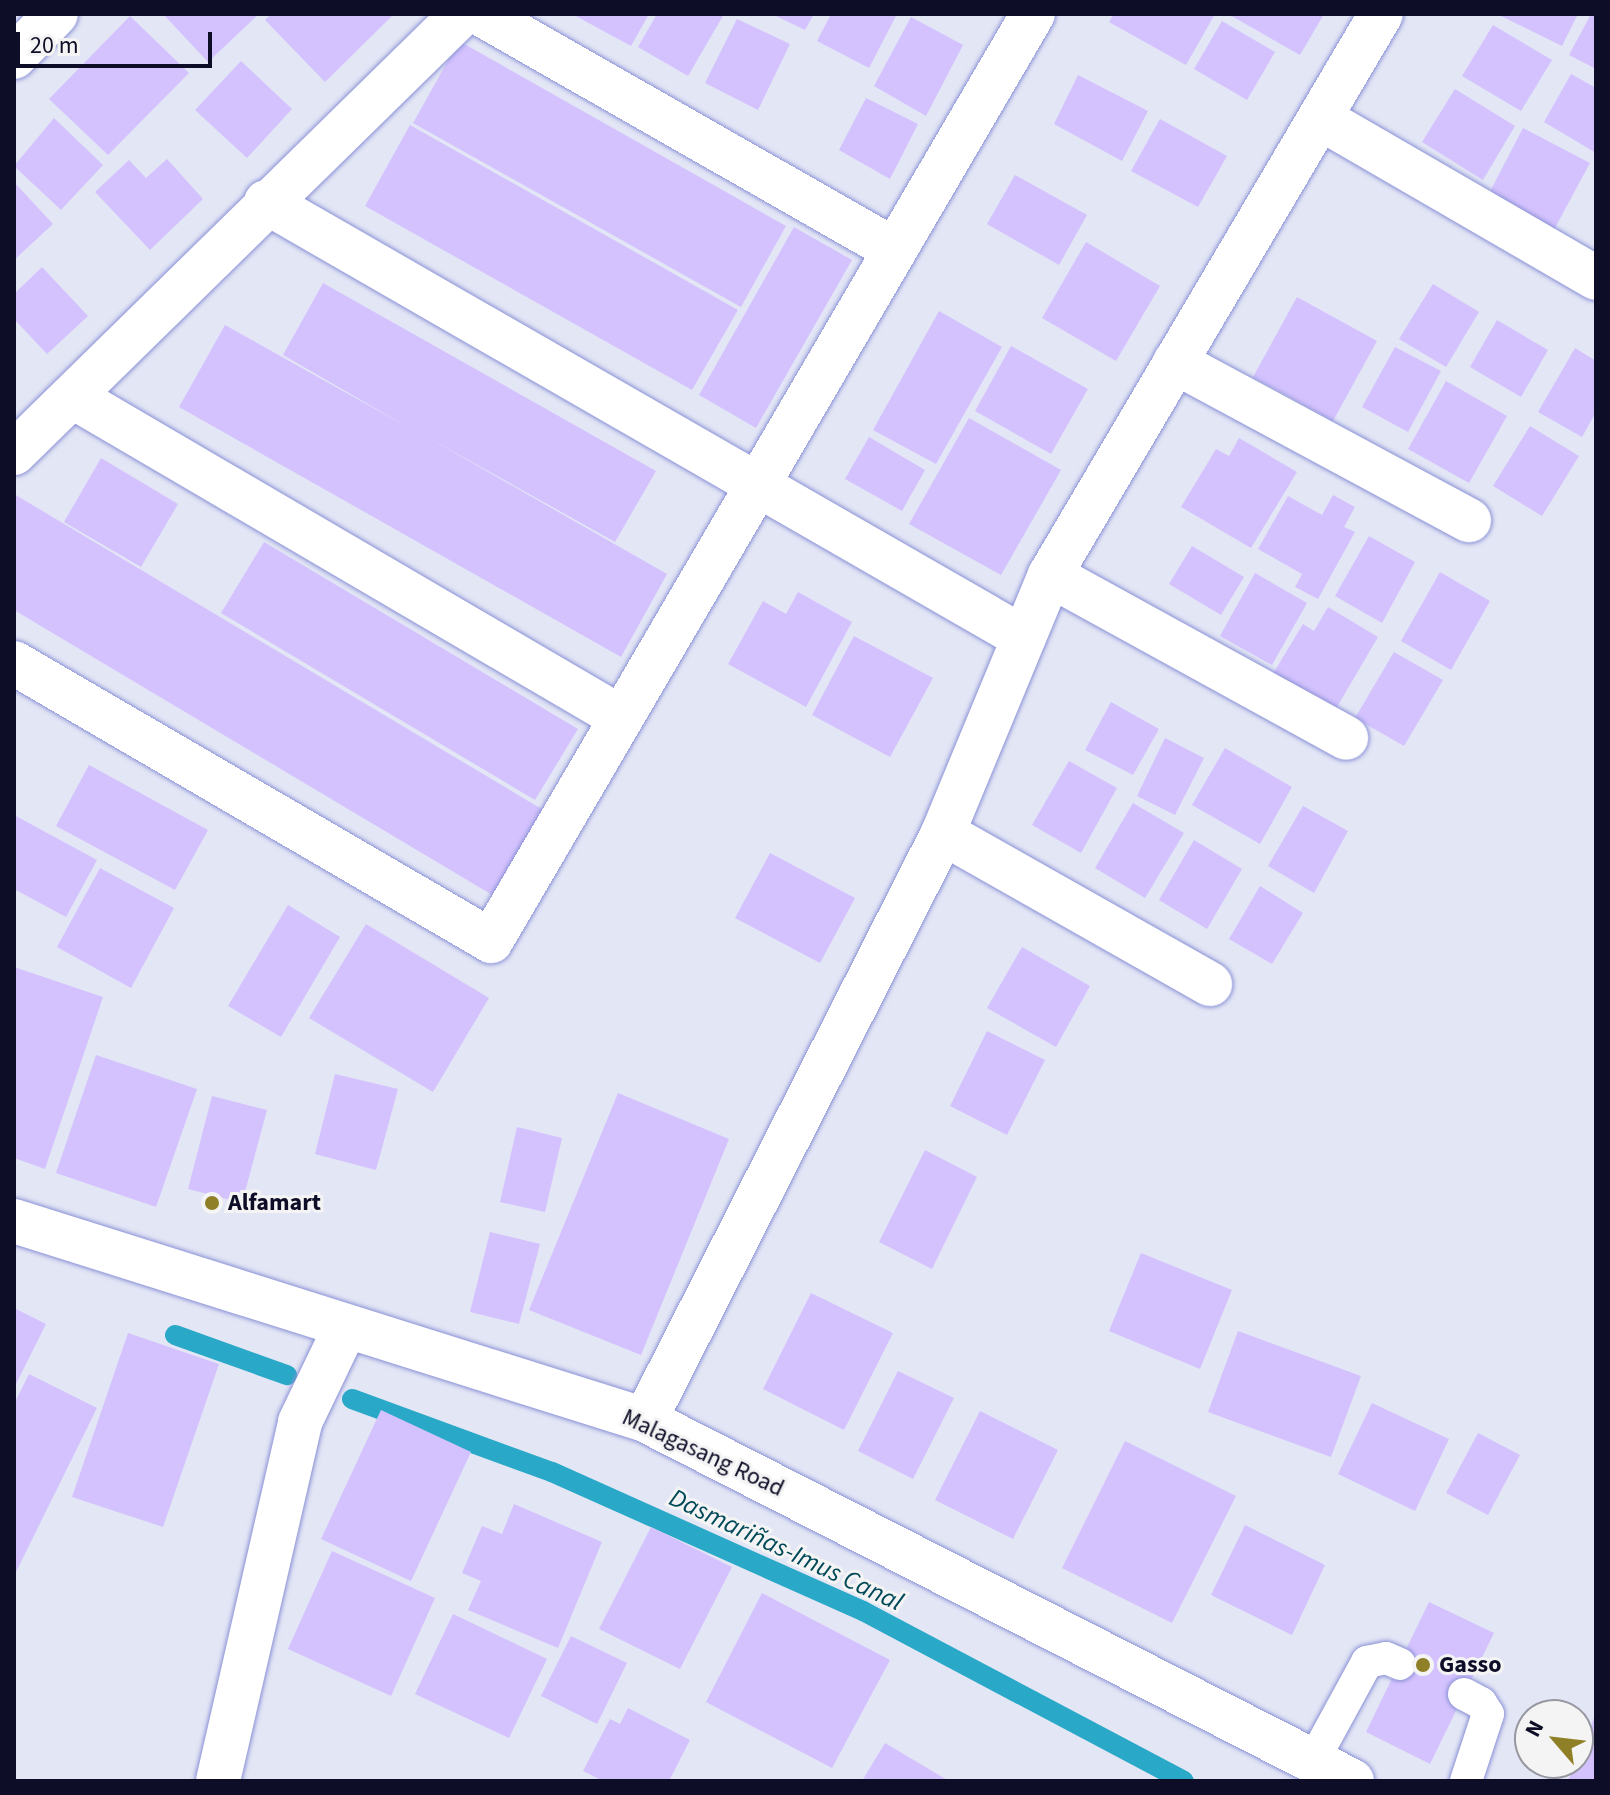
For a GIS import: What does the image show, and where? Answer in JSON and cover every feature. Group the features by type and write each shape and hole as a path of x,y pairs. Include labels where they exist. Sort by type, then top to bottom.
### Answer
{"street":[{"path":"14,57 56,14"},
{"path":"14,453 75,398 266,202 462,14"},
{"path":"481,14 892,248"},
{"path":"645,1420 943,833 1050,575 1381,14"},
{"path":"14,663 491,941 618,716 761,486 1013,21"},
{"path":"1320,118 1590,261"},
{"path":"266,202 1024,638"},
{"path":"1175,362 1469,520"},
{"path":"75,398 618,716"},
{"path":"1050,575 1346,738"},
{"path":"943,833 1210,984"},
{"name":"Malagasang Road","path":"14,1221 645,1420 1352,1781"},
{"path":"218,1781 300,1422 346,1326"}],"lane":[{"path":"1313,1761 1367,1662 1386,1658 1400,1664"},
{"path":"1464,1694 1488,1714 1466,1781"}],"building":[{"path":"163,14 259,14 208,62"},
{"path":"271,14 394,14 325,82 265,20"},
{"path":"572,14 649,14 631,46"},
{"path":"657,14 724,14 688,76 638,47"},
{"path":"772,14 814,14 805,30"},
{"path":"831,14 897,14 869,68 817,41"},
{"path":"1114,14 1215,14 1186,65 1109,22"},
{"path":"1228,14 1324,14 1300,55"},
{"path":"1497,14 1578,14 1562,46"},
{"path":"1591,14 1596,14 1596,69 1569,55"},
{"path":"130,16 189,73 108,155 49,99"},
{"path":"911,17 963,45 926,116 874,86"},
{"path":"737,19 790,44 758,110 705,83"},
{"path":"1222,21 1275,52 1247,100 1194,69"},
{"path":"1493,25 1552,60 1521,111 1462,76"},
{"path":"459,41 786,226 741,307 413,123"},
{"path":"241,61 292,109 247,158 195,110"},
{"path":"1571,74 1596,88 1596,153 1544,122"},
{"path":"1078,75 1148,111 1122,161 1054,124"},
{"path":"1455,89 1515,126 1483,180 1422,142"},
{"path":"866,98 918,124 890,179 839,150"},
{"path":"54,118 103,165 61,210 14,166"},
{"path":"1160,119 1227,156 1198,207 1131,171"},
{"path":"410,125 738,310 692,390 365,206"},
{"path":"1523,128 1590,163 1549,239 1483,205"},
{"path":"167,159 203,199 150,250 95,192 129,160 146,178"},
{"path":"1015,175 1087,215 1059,265 987,224"},
{"path":"14,182 53,224 14,260"},
{"path":"794,227 852,260 756,428 699,395"},
{"path":"1086,242 1160,286 1116,361 1042,318"},
{"path":"42,267 88,316 47,354 14,319 14,294"},
{"path":"323,283 656,471 615,542 427,437 667,574 621,657 179,407 225,325 411,429 283,355"},
{"path":"1433,284 1479,312 1446,367 1399,339"},
{"path":"1297,297 1377,341 1333,421 1253,377"},
{"path":"939,311 1002,347 936,464 873,430"},
{"path":"1497,320 1548,350 1521,397 1470,367"},
{"path":"1011,346 1088,389 1051,454 975,411"},
{"path":"1395,347 1441,371 1408,432 1362,407"},
{"path":"1575,348 1596,361 1596,412 1582,437 1538,412"},
{"path":"1446,381 1507,416 1469,483 1408,449"},
{"path":"969,418 1061,470 1001,575 909,524"},
{"path":"1530,426 1579,456 1542,516 1493,486"},
{"path":"869,437 925,470 902,511 845,479"},
{"path":"1239,438 1297,472 1251,548 1181,507 1216,449 1229,456"},
{"path":"101,458 178,504 141,567 64,522"},
{"path":"14,494 550,814 499,899 14,610"},
{"path":"1333,495 1355,507 1344,527 1355,532 1318,599 1295,587 1302,574 1258,549 1288,496 1322,515"},
{"path":"1369,536 1415,562 1382,623 1335,596"},
{"path":"264,542 578,729 535,800 221,613"},
{"path":"1192,546 1244,577 1221,615 1169,584"},
{"path":"1440,572 1490,601 1451,670 1401,641"},
{"path":"1255,573 1307,603 1272,665 1220,636"},
{"path":"798,592 852,622 806,707 728,664 763,601 786,614"},
{"path":"1328,607 1378,637 1330,719 1268,682 1303,624 1314,631"},
{"path":"854,636 933,678 890,757 812,715"},
{"path":"1394,652 1443,680 1404,746 1355,718"},
{"path":"1111,702 1159,729 1133,775 1085,750"},
{"path":"1165,738 1204,758 1175,815 1137,796"},
{"path":"1225,748 1292,787 1260,844 1192,805"},
{"path":"1069,761 1117,788 1081,853 1032,825"},
{"path":"89,765 208,830 175,890 56,826"},
{"path":"1133,803 1184,833 1145,898 1095,868"},
{"path":"1303,806 1348,831 1314,893 1268,866"},
{"path":"14,815 97,860 66,917 14,889"},
{"path":"1194,840 1242,869 1207,929 1159,900"},
{"path":"770,853 855,898 820,963 735,918"},
{"path":"100,868 174,908 131,988 57,947"},
{"path":"1260,886 1303,913 1272,964 1229,939"},
{"path":"288,905 340,937 281,1037 228,1006"},
{"path":"366,924 489,998 433,1092 309,1018"},
{"path":"1022,947 1090,986 1056,1047 987,1008"},
{"path":"14,967 103,997 45,1169 14,1158"},
{"path":"987,1031 1045,1060 1007,1135 950,1106"},
{"path":"96,1055 197,1089 156,1207 56,1173"},
{"path":"335,1074 398,1089 376,1170 315,1154"},
{"path":"618,1093 729,1139 641,1355 529,1310"},
{"path":"212,1096 267,1110 242,1203 188,1189"},
{"path":"517,1127 562,1138 545,1212 500,1202"},
{"path":"925,1150 977,1177 932,1269 879,1242"},
{"path":"490,1232 540,1244 519,1324 470,1312"},
{"path":"1141,1253 1232,1290 1200,1369 1109,1331"},
{"path":"811,1293 893,1333 844,1430 763,1389"},
{"path":"14,1308 46,1324 14,1388"},
{"path":"1238,1331 1361,1376 1331,1457 1208,1412"},
{"path":"128,1333 219,1364 163,1527 72,1497"},
{"path":"898,1371 954,1398 913,1479 858,1451"},
{"path":"29,1374 97,1408 14,1576 14,1404"},
{"path":"1372,1403 1449,1439 1415,1511 1338,1474"},
{"path":"381,1410 471,1452 411,1581 321,1539"},
{"path":"980,1411 1058,1450 1013,1539 935,1500"},
{"path":"1478,1433 1520,1455 1488,1515 1446,1493"},
{"path":"1125,1441 1236,1496 1172,1623 1062,1568"},
{"path":"514,1504 602,1542 558,1648 468,1610 481,1581 462,1573 482,1526 502,1534"},
{"path":"1245,1525 1325,1565 1292,1635 1211,1595"},
{"path":"651,1527 732,1567 680,1669 599,1629"},
{"path":"332,1551 435,1598 391,1696 288,1649"},
{"path":"762,1593 890,1660 832,1768 706,1702"},
{"path":"1429,1602 1494,1633 1430,1764 1366,1732"},
{"path":"453,1614 547,1659 509,1738 415,1694"},
{"path":"571,1636 627,1663 597,1724 541,1696"},
{"path":"628,1708 690,1740 669,1781 603,1781 583,1771 610,1719 620,1724"},
{"path":"1596,1712 1596,1781 1567,1781 1594,1779"},
{"path":"885,1743 949,1781 862,1781"}],"waterway":[{"name":"Dasmariñas-Imus Canal","path":"175,1335 287,1375"},
{"name":"Dasmariñas-Imus Canal","path":"352,1399 552,1472 863,1611 1184,1781"}],"place":[{"name":"Alfamart","path":"212,1203"},
{"name":"Gasso","path":"1423,1665"}]}
